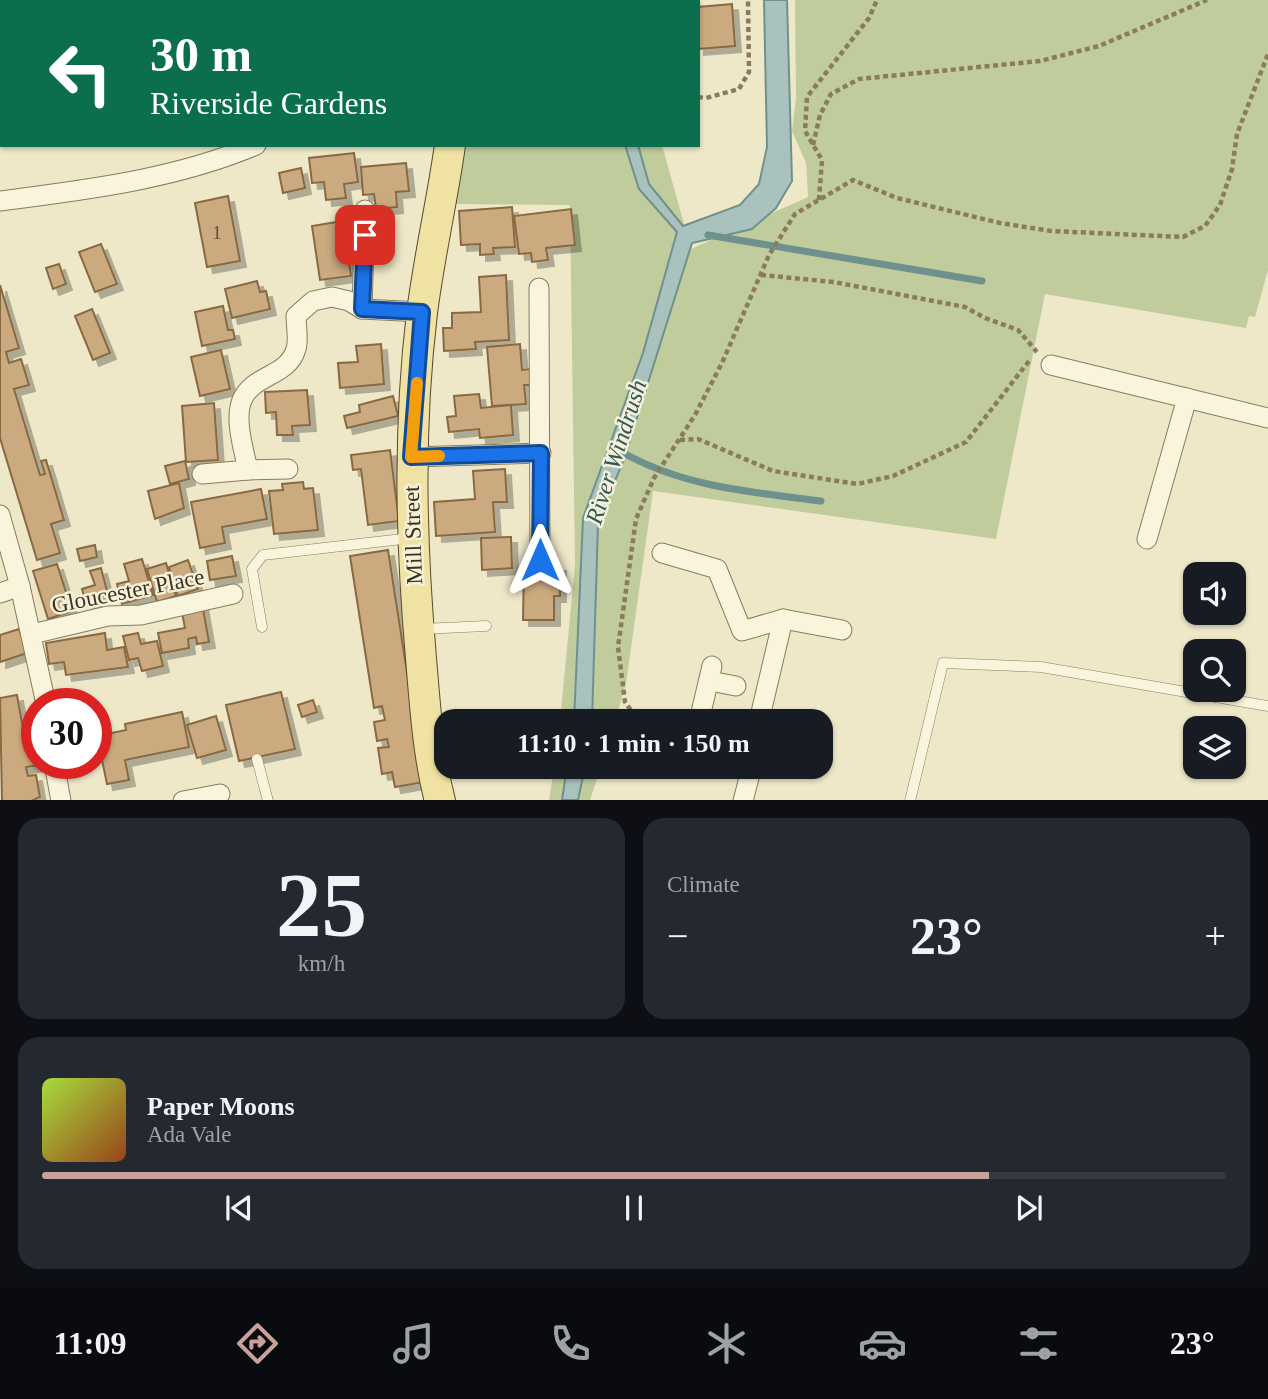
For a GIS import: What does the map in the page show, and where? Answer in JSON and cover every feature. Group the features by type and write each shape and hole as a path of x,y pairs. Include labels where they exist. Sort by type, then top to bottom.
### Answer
{"main road":[{"name":"Mill Street","path":"440,800 426,716 418,629 412,537 411,457 422,312 440,218 450,147"}],"street":[{"path":"0,201 162,176 202,167 251,147"},
{"path":"362,309 365,210"},
{"path":"539,288 540,560"},
{"path":"248,470 240,432 241,401 253,383 287,365 297,348 296,316 313,301 332,297 349,301 362,309 422,312"},
{"path":"1051,365 1268,418"},
{"path":"1147,539 1187,398"},
{"path":"411,457 541,453"},
{"path":"202,474 288,469"},
{"name":"Gloucester Place","path":"0,515 32,634 43,688"},
{"path":"662,553 717,569 742,631 783,620 842,630"},
{"path":"0,593 20,586"},
{"name":"Gloucester Place","path":"32,634 108,616 141,615 233,594"},
{"path":"763,709 783,620"},
{"path":"702,709 711,674 736,686"},
{"path":"57,779 61,800"},
{"path":"743,800 749,779"},
{"path":"183,800 220,794"}],"lane":[{"path":"262,627 252,569 263,555 412,537"},
{"path":"418,629 486,626"},
{"path":"909,800 943,663 1041,667 1268,706"},
{"path":"257,759 268,800"}],"path":[{"path":"700,97 740,89 749,72 748,0"},
{"path":"818,201 822,160 805,131 807,97 869,18 877,0"},
{"path":"813,145 820,116 831,94 859,79 1040,61 1099,46 1207,0"},
{"path":"630,709 625,702 618,648 636,519 654,478 679,440 722,363 769,255 795,214 853,180 897,198 1000,223 1051,231 1183,237 1205,226 1220,205 1232,169 1237,134 1268,54"},
{"path":"679,440 698,439 773,471 857,484 893,476 966,442 1037,352 1018,330 985,318 965,307 834,282 761,275"}],"green space":[{"path":"795,0 1268,0 1268,270 1255,317 1249,316 1246,328 1045,294 996,539 653,491 626,684 619,709 561,709 575,565 570,205 455,204 465,147 663,147 691,249 808,197 806,163 792,131 796,98"},
{"path":"552,779 597,779 590,800 549,800"}],"water":[{"name":"River Windrush","path":"764,0 787,0 792,181 776,208 752,229 692,243 624,459 598,523 592,709 575,709 583,518 643,353 677,232 639,189 626,147 639,147 649,184 683,226 740,205 759,184 767,147"},
{"path":"565,779 582,779 578,800 562,800"}],"building":[{"path":"732,4 735,46 700,49 700,7"},
{"path":"354,153 358,182 344,184 346,198 326,200 324,182 312,183 309,158"},
{"path":"406,163 409,191 396,192 397,207 376,209 374,194 363,195 361,167"},
{"path":"301,168 305,188 283,193 279,173"},
{"path":"228,196 240,261 207,267 195,203"},
{"path":"512,207 515,247 493,248 494,254 480,255 480,244 461,245 459,211"},
{"path":"571,209 575,245 546,248 548,260 532,262 531,253 519,254 514,216"},
{"path":"343,221 351,276 320,280 312,226"},
{"path":"101,244 117,284 95,292 79,252"},
{"path":"59,264 66,284 53,289 46,268"},
{"path":"506,275 509,340 475,342 476,349 444,351 443,328 452,328 452,313 481,312 479,277"},
{"path":"257,281 260,292 266,291 270,309 232,318 225,289"},
{"path":"0,285 19,348 6,352 9,363 21,359 29,385 14,389 40,475 45,474 41,461 46,460 64,520 51,524 60,553 37,560 0,438"},
{"path":"223,306 228,330 233,330 235,339 202,346 195,312"},
{"path":"92,309 110,353 93,360 75,316"},
{"path":"381,344 384,384 340,388 338,363 358,362 356,346"},
{"path":"520,344 522,370 531,369 533,385 524,385 526,404 492,406 487,347"},
{"path":"221,350 230,389 200,396 191,357"},
{"path":"307,390 310,425 292,426 293,435 277,435 276,412 266,413 265,392"},
{"path":"479,394 481,408 511,405 513,435 480,438 479,429 449,432 447,417 456,416 454,396"},
{"path":"393,396 398,416 347,428 344,416 360,412 359,405"},
{"path":"214,403 218,460 186,462 182,406"},
{"path":"390,450 399,521 368,525 361,469 353,470 351,455"},
{"path":"185,461 189,479 170,484 165,466"},
{"path":"505,469 507,502 493,502 495,532 436,536 434,502 475,499 473,471"},
{"path":"303,482 304,489 313,488 318,530 274,534 269,491 283,490 282,484"},
{"path":"179,483 184,508 155,519 148,491"},
{"path":"261,489 267,519 222,527 225,543 200,548 191,502"},
{"path":"511,537 512,568 482,570 481,538"},
{"path":"95,545 97,557 80,561 77,549"},
{"path":"388,550 424,782 395,787 392,772 382,774 378,748 389,747 387,739 377,741 374,722 385,720 382,706 374,708 350,556"},
{"path":"232,556 236,576 210,580 207,561"},
{"path":"142,559 153,595 122,604 117,584 129,581 124,564"},
{"path":"188,560 198,589 178,596 169,567"},
{"path":"166,563 176,596 157,602 147,569"},
{"path":"57,564 72,611 48,619 33,571"},
{"path":"524,564 560,565 560,596 554,596 554,620 523,620"},
{"path":"101,568 108,595 96,598 97,603 87,606 82,589 95,585 90,571"},
{"path":"202,603 209,642 197,644 196,637 188,639 189,648 162,653 158,633 185,628 181,607"},
{"path":"19,629 27,653 0,662 0,635"},
{"path":"105,633 107,650 124,647 128,667 66,675 64,662 49,664 46,643"},
{"path":"138,633 141,644 157,641 163,666 142,671 138,658 129,660 123,636"},
{"path":"281,692 295,749 239,761 226,705"},
{"path":"17,695 21,717 21,779 37,779 40,797 33,800 2,800 0,698"},
{"path":"313,700 317,712 302,717 298,705"},
{"path":"182,712 189,747 125,760 129,780 107,784 106,779 112,779 112,733 126,730 125,724"},
{"path":"216,716 226,750 197,758 187,725"}],"waterway":[{"path":"708,235 982,281"},
{"name":"River Windrush","path":"620,451 668,473 692,480 743,491 821,501"}],"slow traffic":[{"path":"417,383 411,457 439,456"}],"route":[{"path":"365,235 362,309 422,312 411,457 541,453 540,560"}]}
